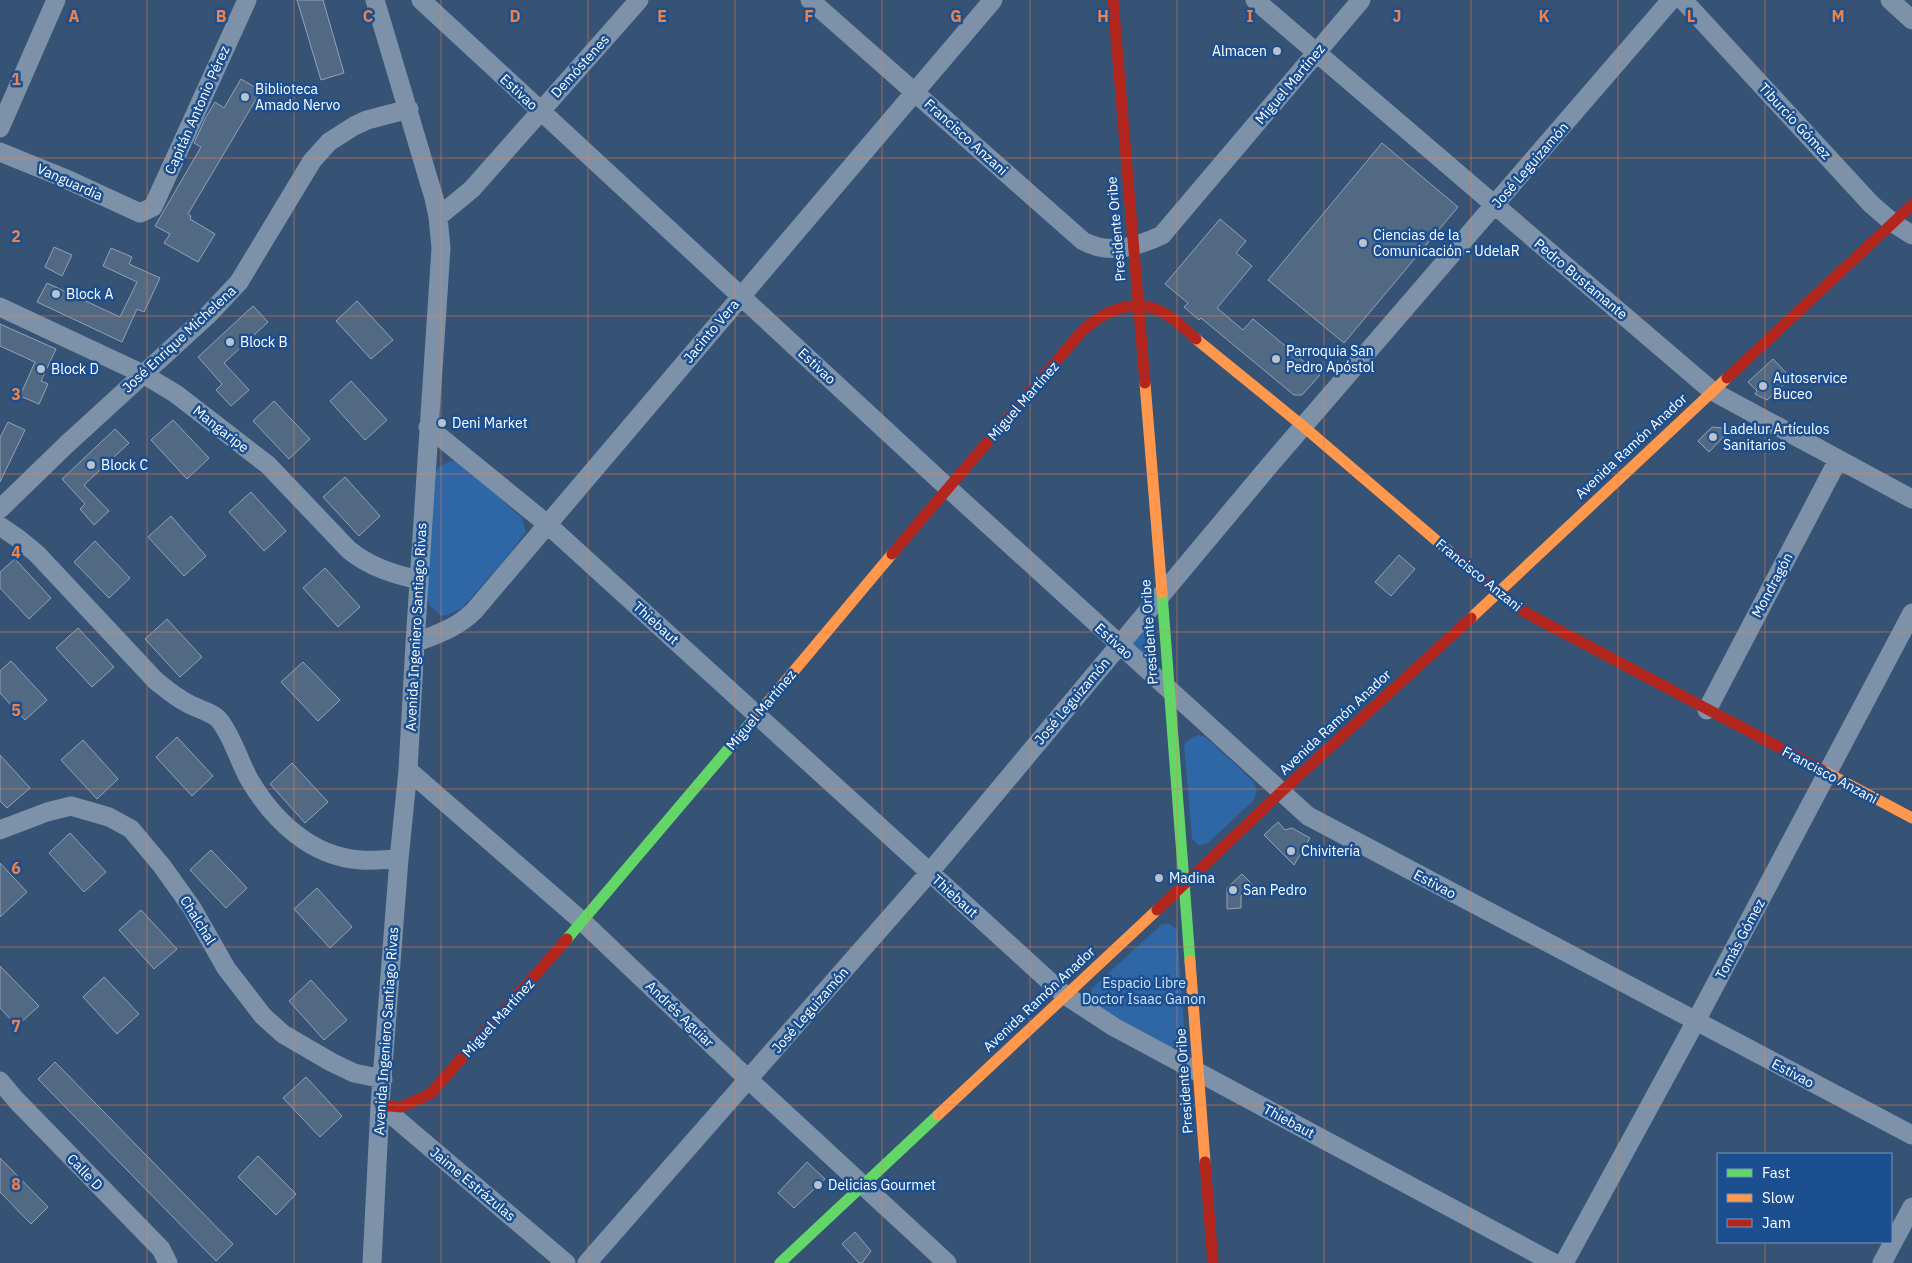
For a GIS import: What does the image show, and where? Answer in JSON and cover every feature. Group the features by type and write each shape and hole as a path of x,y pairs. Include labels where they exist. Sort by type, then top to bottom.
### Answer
{"street":[{"path":"0,128 56,0"},
{"name":"Capitán Antonio Pérez","path":"140,213 153,207 247,0"},
{"name":"Avenida Ingeniero Santiago Rivas","path":"372,1263 380,1105 399,859 408,770 440,248 438,217 409,109 375,0"},
{"name":"Estivao","path":"421,0 1119,646 1308,816 1912,1135"},
{"name":"Demóstenes","path":"438,217 472,189 638,0"},
{"name":"Francisco Anzani","path":"810,0 1083,241 1100,248 1110,249 1132,246"},
{"name":"Jacinto Vera","path":"415,643 442,633 466,619 993,0"},
{"name":"Presidente Oribe","path":"1113,0 1162,594 1213,1263"},
{"name":"Pedro Bustamante","path":"1255,0 1712,391 1912,498"},
{"name":"Miguel Martínez","path":"1132,246 1142,244 1162,235 1171,226 1361,0"},
{"name":"José Leguizamón","path":"587,1263 929,873 1269,466 1672,0"},
{"name":"Tiburcio Gómez","path":"1683,0 1871,204 1892,223 1912,235"},
{"path":"1890,0 1912,20"},
{"name":"José Enrique Michelena","path":"0,509 208,315 239,282 312,161 329,142 367,120 409,109"},
{"name":"Vanguardia","path":"0,152 64,178 140,213"},
{"name":"Avenida Ramón Anador","path":"780,1263 1184,886 1281,792 1912,205"},
{"name":"Miguel Martínez","path":"380,1105 401,1107 430,1094 583,922 948,488 1094,319 1107,310 1125,306 1138,306"},
{"name":"Francisco Anzani","path":"1138,306 1151,308 1166,314 1304,427 1497,593 1517,608 1912,818"},
{"name":"Mangaripe","path":"0,307 143,374 176,394 268,465 349,550 360,559 392,574 419,580"},
{"name":"Thiebaut","path":"428,427 547,524 1065,995 1114,1027 1554,1263"},
{"name":"Mondragón","path":"1707,710 1838,460"},
{"path":"0,526 38,554 156,681 178,699 219,720 249,779 261,798 277,819 292,832 305,842 340,856 361,860 399,859"},
{"name":"Tomás Gómez","path":"1564,1263 1696,1021 1912,613"},
{"name":"Andrés Aguiar","path":"408,770 583,922 749,1080 947,1263"},
{"name":"Chalchal","path":"0,830 47,812 71,806 109,817 131,829 162,866 192,908 226,968 246,996 264,1016 283,1034 331,1062 354,1073 382,1080"},
{"name":"Calle D","path":"0,1081 16,1100 161,1249 168,1263"},
{"name":"Jaime Estrázulas","path":"380,1105 566,1263"},
{"path":"1882,1263 1912,1207"}],"green space":[{"path":"452,461 465,466 522,518 526,532 508,556 462,608 448,615 441,616 429,605 426,591 435,472 439,466"},
{"path":"1150,622 1153,624 1154,659 1151,660 1134,645 1134,641"},
{"path":"1198,735 1205,737 1211,742 1253,781 1257,790 1254,800 1207,844 1198,845 1192,839 1184,744"},
{"name":"Espacio Libre Doctor Isaac Ganon","path":"1162,924 1169,924 1177,929 1185,1039 1182,1043 1172,1047 1096,1008 1090,999 1092,988"}],"building":[{"path":"297,0 323,0 344,73 321,80"},
{"path":"241,79 261,91 188,214 191,216 190,219 215,234 198,262 164,243 170,234 155,226 201,147 194,143 206,117 215,102 224,108"},
{"name":"Ciencias de la Comunicación - UdelaR","path":"1382,143 1458,207 1344,343 1268,280"},
{"path":"1220,219 1246,241 1236,253 1252,266 1217,308 1243,330 1253,319 1320,375 1302,395 1294,395 1201,318 1199,320 1184,307 1188,303 1165,284"},
{"path":"54,247 72,255 62,276 45,267"},
{"name":"Block A","path":"111,248 132,257 129,264 160,278 144,312 137,309 122,342 37,302 47,283 120,317 137,282 103,266"},
{"path":"357,301 393,340 371,359 336,321"},
{"name":"Block B","path":"253,306 268,322 224,363 249,390 231,406 216,390 222,384 198,357"},
{"name":"Block D","path":"0,324 56,349 41,381 48,384 39,404 20,396 35,362 0,346"},
{"path":"1773,359 1791,378 1767,400 1755,394 1757,391 1748,382"},
{"path":"351,381 387,420 365,440 330,401"},
{"path":"274,401 310,439 289,459 253,421"},
{"path":"173,420 209,458 187,479 151,440"},
{"path":"8,422 25,430 0,482 0,438"},
{"name":"Ladelur Artículos Sanitarios","path":"1712,427 1731,429 1709,452 1698,441"},
{"name":"Block C","path":"115,429 129,443 84,485 109,511 94,525 80,509 85,504 62,479"},
{"path":"345,477 380,516 359,536 323,497"},
{"path":"251,492 286,531 264,551 229,512"},
{"path":"171,516 206,556 184,576 148,537"},
{"path":"95,541 130,578 109,598 74,562"},
{"path":"1399,555 1415,569 1391,596 1375,582"},
{"path":"15,559 51,598 29,619 0,588 0,572"},
{"path":"325,568 360,607 338,627 303,588"},
{"path":"167,619 202,657 180,677 145,639"},
{"path":"78,628 114,667 92,687 56,648"},
{"path":"11,661 47,700 25,720 0,693 0,671"},
{"path":"303,662 340,700 318,721 281,682"},
{"path":"177,737 213,776 192,796 156,757"},
{"path":"83,740 118,779 97,799 61,760"},
{"path":"0,755 30,788 7,808 0,801"},
{"path":"292,763 328,802 305,823 270,784"},
{"name":"Chivitería","path":"1278,822 1285,830 1292,828 1310,838 1294,865 1264,835"},
{"path":"70,833 106,872 84,892 49,853"},
{"path":"211,850 247,888 226,908 190,870"},
{"path":"0,863 27,892 0,917"},
{"path":"1242,874 1253,885 1241,896 1241,908 1227,909 1227,888"},
{"path":"317,888 352,927 330,948 294,909"},
{"path":"141,910 177,949 154,969 119,930"},
{"path":"0,966 39,1006 17,1026 0,1008"},
{"path":"104,977 139,1014 117,1034 83,997"},
{"path":"311,980 347,1020 324,1040 289,1001"},
{"path":"55,1062 233,1244 216,1261 38,1079"},
{"path":"306,1077 342,1116 320,1137 283,1098"},
{"path":"258,1156 296,1194 276,1215 238,1177"},
{"path":"0,1158 48,1207 31,1224 0,1192"},
{"path":"807,1162 825,1179 794,1208 778,1193"},
{"path":"855,1232 871,1251 862,1263 859,1263 842,1244"}],"traffic: fast":[{"path":"1162,593 1190,961"},
{"path":"567,939 752,721"},
{"path":"780,1263 938,1115"}],"traffic: slow":[{"path":"1196,339 1304,427 1451,553"},
{"path":"1471,618 1727,378"},
{"path":"1145,383 1162,593"},
{"path":"752,721 892,554"},
{"path":"1822,770 1912,818"},
{"path":"938,1115 1157,910"},
{"path":"1190,961 1205,1162"}],"traffic: jam":[{"path":"1113,0 1145,383"},
{"path":"1727,378 1912,205"},
{"path":"892,554 1082,331 1091,324 1121,308 1143,306 1166,314 1196,339"},
{"path":"1451,553 1517,608 1822,770"},
{"path":"1157,910 1281,792 1471,618"},
{"path":"380,1105 401,1107 430,1094 567,939"},
{"path":"1205,1162 1213,1263"}],"place":[{"name":"Almacen","path":"1277,51"},
{"name":"Biblioteca Amado Nervo","path":"245,97"},
{"name":"Ciencias de la Comunicación - UdelaR","path":"1363,243"},
{"name":"Block A","path":"56,294"},
{"name":"Block B","path":"230,342"},
{"name":"Parroquia San Pedro Apóstol","path":"1276,359"},
{"name":"Block D","path":"41,369"},
{"name":"Autoservice Buceo","path":"1763,386"},
{"name":"Deni Market","path":"442,423"},
{"name":"Ladelur Artículos Sanitarios","path":"1713,437"},
{"name":"Block C","path":"91,465"},
{"name":"Chivitería","path":"1291,851"},
{"name":"Madina","path":"1159,878"},
{"name":"San Pedro","path":"1233,890"},
{"name":"Delicias Gourmet","path":"818,1185"}]}
